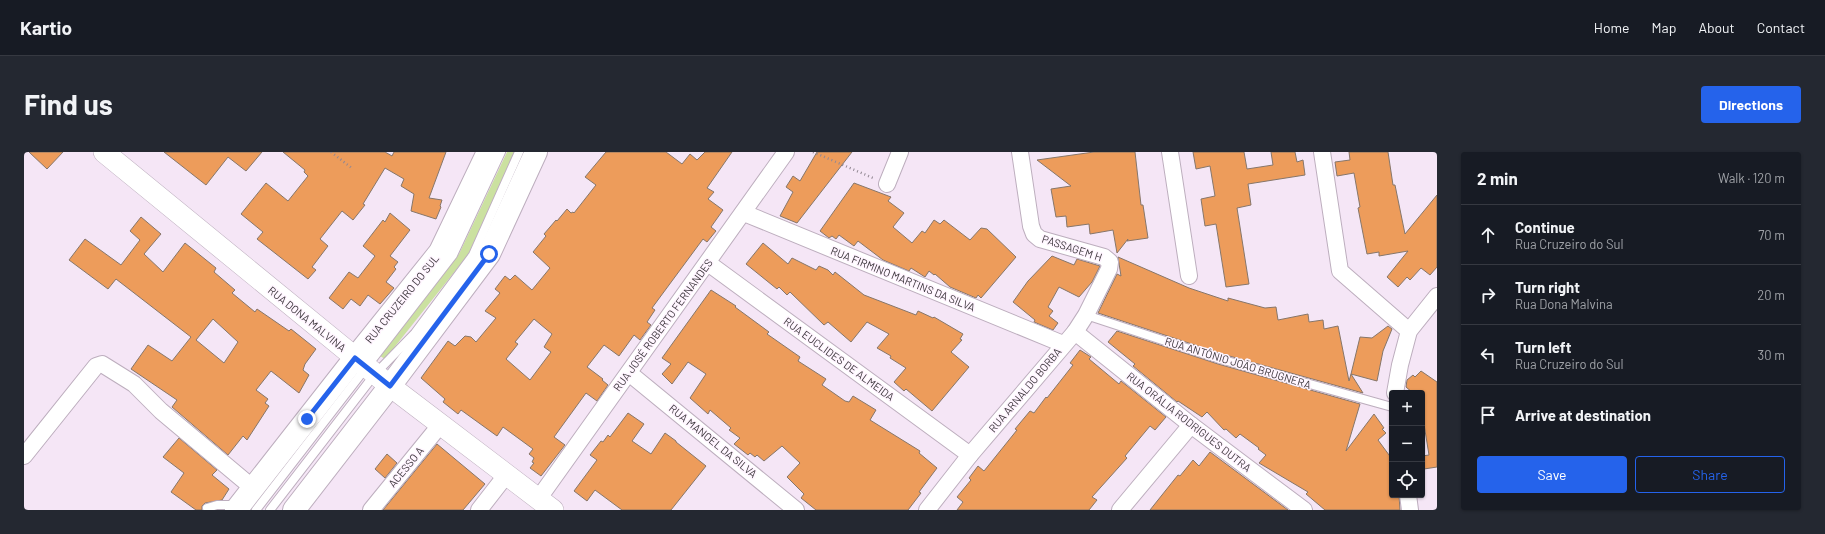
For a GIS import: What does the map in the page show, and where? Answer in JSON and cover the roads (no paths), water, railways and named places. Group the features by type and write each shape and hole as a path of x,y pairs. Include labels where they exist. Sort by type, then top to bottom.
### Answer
{"main road":[{"name":"RUA CRUZEIRO DO SUL","path":"294,510 371,371 440,252 488,152"},
{"name":"RUA CRUZEIRO DO SUL","path":"244,508 253,488 489,254 536,152"}],"street":[{"name":"RUA DONA MALVINA","path":"104,152 371,371 546,504"},
{"name":"RUA JOSÉ ROBERTO FERNANDES","path":"546,504 629,373 786,152"},
{"path":"887,184 900,152"},
{"path":"1021,158 1032,152"},
{"path":"1170,152 1189,276"},
{"path":"1322,152 1340,271 1409,331"},
{"name":"PASSAGEM H","path":"1021,158 1031,226 1034,234 1040,239 1104,257 1110,262"},
{"name":"RUA FIRMINO MARTINS DA SILVA","path":"744,213 1063,344"},
{"name":"RUA ARNALDO BORBA","path":"927,510 970,455 1063,344 1075,332 1086,315 1109,269 1110,262"},
{"name":"RUA EUCLIDES DE ALMEIDA","path":"708,263 970,455"},
{"path":"1396,390 1400,365 1409,331 1437,296"},
{"name":"RUA ORÁLIA RODRIGUES DUTRA","path":"1075,332 1192,425 1304,510"},
{"path":"24,456 96,366 102,364 134,384 161,411 253,488"},
{"name":"RUA MANOEL DA SILVA","path":"629,373 796,510"},
{"name":"ACESSO A","path":"371,510 441,424"},
{"path":"1120,510 1192,425"},
{"path":"479,510 507,474"},
{"path":"1408,498 1410,510"}],"lane":[{"path":"270,510 453,255 501,152"},
{"path":"207,508 217,505 244,508 371,371 415,333 472,255 519,152"},
{"name":"RUA ANTÔNIO JOÃO BRUGNERA","path":"1086,315 1220,359 1389,407"}]}
